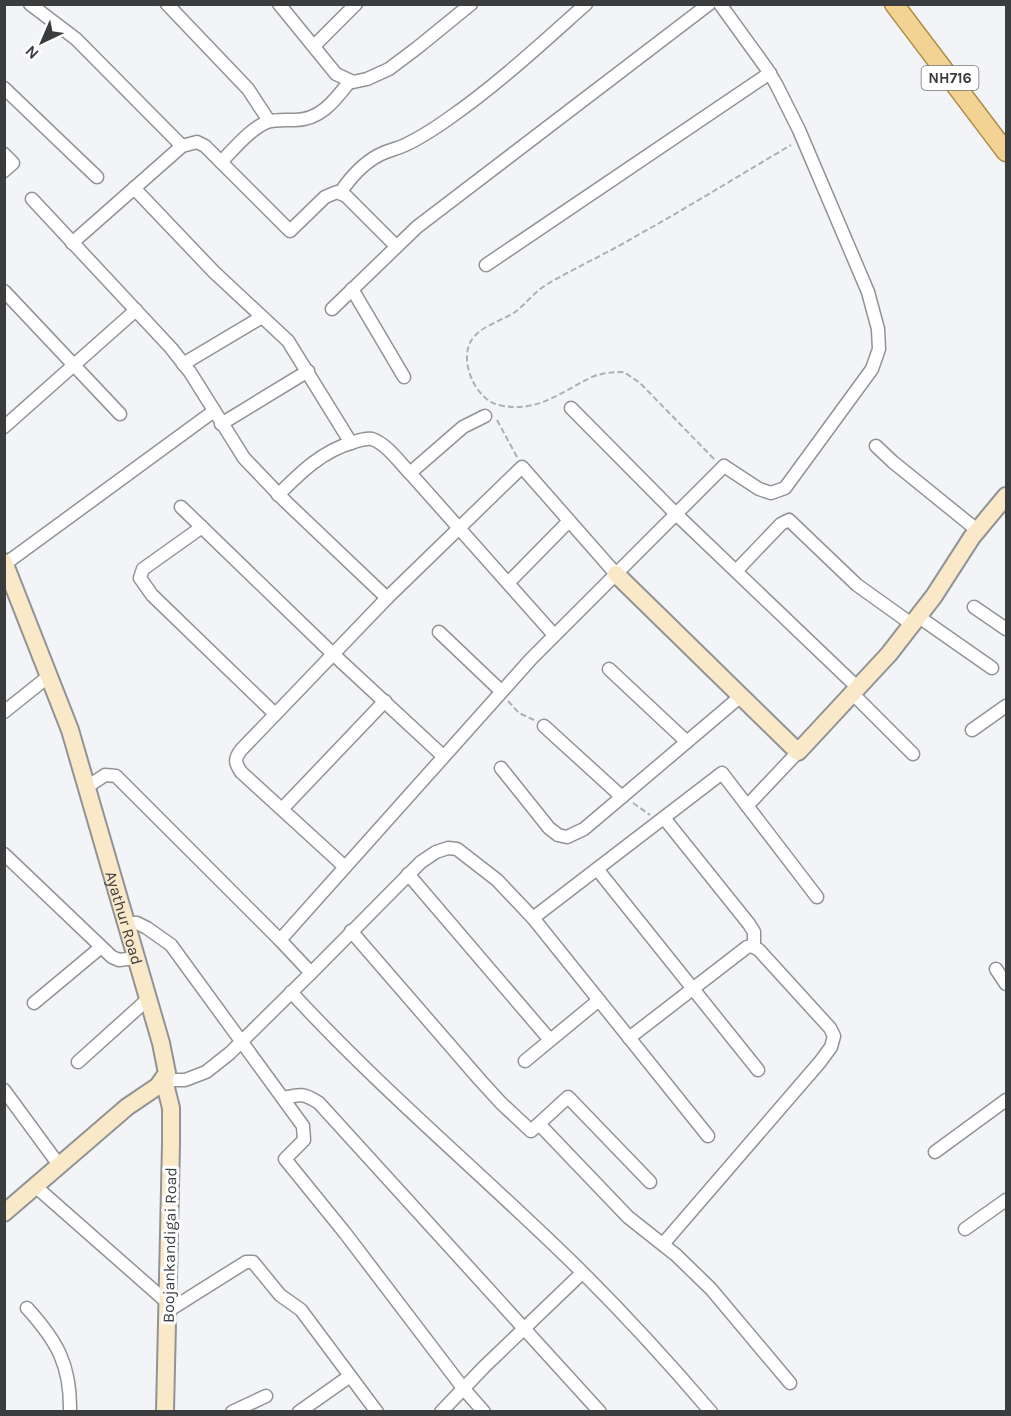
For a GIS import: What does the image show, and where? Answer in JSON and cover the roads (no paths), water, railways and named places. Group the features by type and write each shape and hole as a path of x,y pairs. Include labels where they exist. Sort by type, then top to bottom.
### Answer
{"main road":[{"name":"NH716","path":"894,4 1006,152"}],"street":[{"path":"30,4 76,39 182,146"},
{"path":"167,4 248,89 268,121"},
{"path":"279,4 336,74 353,82 367,80 389,69 471,4"},
{"path":"314,46 356,4"},
{"path":"340,193 364,165 426,134 507,74 586,4"},
{"path":"332,309 396,246 447,202 709,4"},
{"path":"280,940 501,691 723,466 771,494 785,488 872,369 879,350 878,328 868,292 802,138 770,73 720,4"},
{"path":"486,265 770,73"},
{"path":"221,162 268,121 305,120 316,116 328,107 350,81"},
{"path":"4,88 97,177"},
{"path":"72,243 182,146 197,142 205,146 290,231 325,197 333,193 340,193 357,206 396,246"},
{"path":"4,154 13,163 4,171"},
{"path":"134,188 214,272 288,341 351,442"},
{"path":"32,199 183,364 244,458 278,495 387,598"},
{"path":"352,289 404,377"},
{"path":"4,291 120,414"},
{"path":"4,427 136,310"},
{"path":"183,364 262,317"},
{"path":"221,424 308,371"},
{"path":"571,408 856,691 913,754"},
{"path":"5,563 214,411"},
{"path":"411,473 463,427 490,415"},
{"path":"278,495 319,457 351,442 373,440 391,453 411,473 554,635"},
{"path":"876,446 977,530"},
{"path":"345,867 235,764 236,757 387,598 522,467 616,574 798,752"},
{"path":"747,806 856,691 916,621 977,530 1006,496"},
{"path":"181,507 333,654 443,756"},
{"path":"736,571 781,524 789,520 857,585 992,668"},
{"path":"508,583 570,521"},
{"path":"202,527 143,569 140,578 152,595 275,714"},
{"name":"Ayathur Road","path":"5,563 70,730 161,1042 167,1073 164,1080"},
{"path":"974,607 1006,629"},
{"path":"439,632 501,691"},
{"path":"609,669 687,742"},
{"path":"5,711 49,676"},
{"path":"501,768 549,828 558,835 567,837 584,829 741,696"},
{"path":"282,809 385,701"},
{"path":"972,730 1006,706"},
{"path":"544,726 622,797"},
{"path":"533,918 722,773 817,897"},
{"path":"87,787 105,775 116,776 310,973"},
{"path":"661,820 749,924 754,932 754,947"},
{"path":"4,1213 127,1107 164,1080 185,1080 207,1072 242,1041 408,874 436,852 448,848 457,849 497,880 533,918 708,1136"},
{"path":"4,854 100,948 119,960 136,958"},
{"path":"597,869 758,1070"},
{"path":"408,874 550,1040"},
{"path":"126,923 137,923 147,927 171,945 242,1041 303,1126 304,1140 285,1159 484,1412"},
{"path":"351,932 501,1103 531,1131 568,1097 650,1182"},
{"path":"629,1038 747,947 759,950 830,1028 834,1036 831,1047 663,1244"},
{"path":"34,1003 100,948"},
{"path":"996,969 1006,984"},
{"path":"291,992 373,1077 582,1273 629,1320 711,1412"},
{"path":"78,1062 148,999"},
{"path":"525,1061 599,1000"},
{"name":"Boojankandigai Road","path":"164,1080 171,1108 165,1412"},
{"path":"283,1098 298,1094 306,1095 319,1104 600,1412"},
{"path":"6,1095 59,1165"},
{"path":"934,1152 1006,1100"},
{"path":"539,1124 628,1217 663,1244 711,1289 790,1383"},
{"path":"35,1186 168,1307 246,1262 253,1262 280,1295 301,1310 377,1412"},
{"path":"965,1230 1006,1200"},
{"path":"441,1412 582,1273"},
{"path":"27,1308 48,1331 66,1365 70,1412"},
{"path":"299,1412 350,1376"},
{"path":"232,1412 266,1396"}]}
